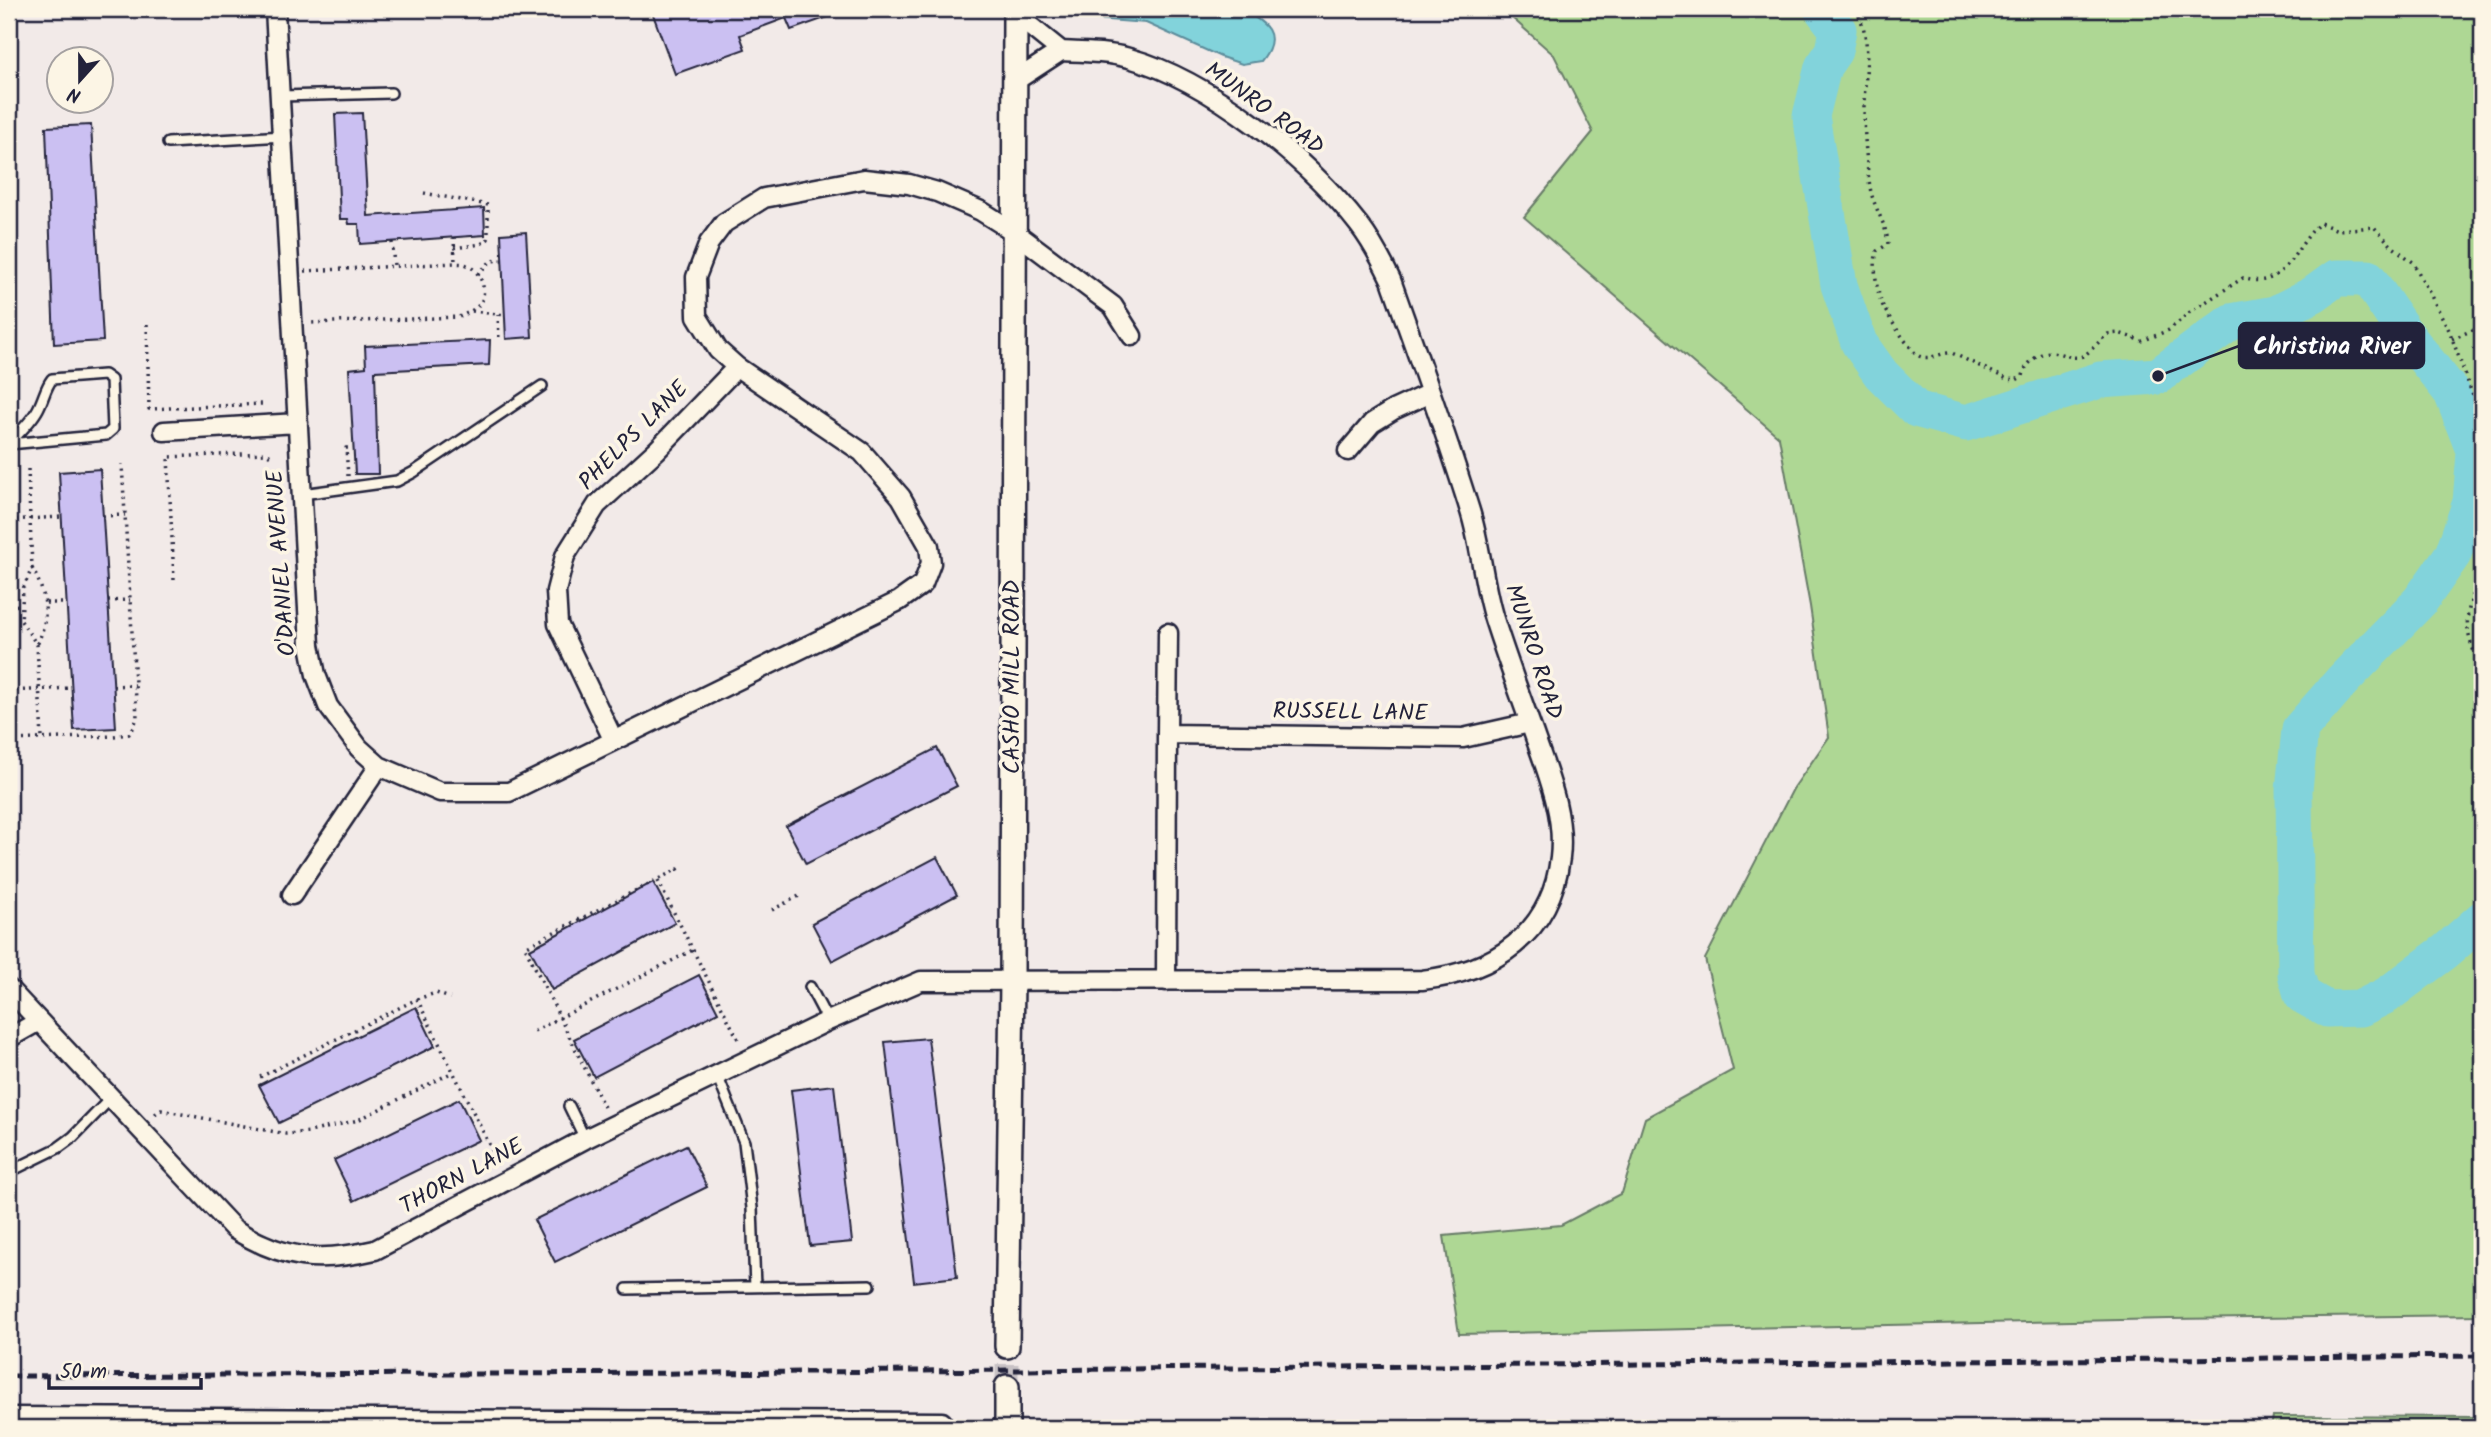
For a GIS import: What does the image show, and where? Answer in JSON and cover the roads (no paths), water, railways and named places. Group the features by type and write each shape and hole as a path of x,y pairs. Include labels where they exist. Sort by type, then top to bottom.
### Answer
{"street":[{"name":"O'DANIEL AVENUE","path":"275,9 310,645 316,675 328,706 359,748 379,765 440,792 509,792 899,601 923,584 931,564 929,546 901,497 862,452 737,367"},
{"path":"1015,12 1061,51 1015,81"},
{"name":"CASHO MILL ROAD","path":"1007,1346 1012,981 1015,12"},
{"name":"MUNRO ROAD","path":"1012,981 1422,980 1451,977 1497,958 1533,925 1546,904 1560,858 1561,838 1555,797 1494,619 1470,513 1391,280 1379,255 1337,198 1307,169 1267,135 1218,100 1161,69 1130,58 1100,52 1061,51"},
{"path":"737,367 718,350 697,316 696,277 709,243 724,223 764,198 864,179 887,180 937,192 981,211 1013,231 1113,306 1132,336"},
{"name":"PHELPS LANE","path":"614,739 558,624 556,591 565,556 597,505 656,450 737,367"},
{"path":"1348,451 1372,423 1392,410 1430,393"},
{"path":"164,431 298,423"},
{"path":"1166,981 1168,633"},
{"name":"RUSSELL LANE","path":"1167,734 1464,738 1530,723"},
{"path":"292,895 379,765"},
{"name":"THORN LANE","path":"9,989 234,1228 256,1243 316,1259 375,1250 584,1139 828,1021 921,981 1012,981"},
{"path":"9,1038 39,1021"},
{"path":"1007,1387 1007,1428"},
{"path":"9,1417 69,1423 942,1422"}],"lane":[{"path":"281,96 391,93"},
{"path":"168,143 283,136"},
{"path":"104,374 111,380 113,429 106,435 9,444 38,409 45,387 52,379 104,374"},
{"path":"302,494 397,481 542,386"},
{"path":"810,987 828,1021"},
{"path":"717,1075 744,1142 752,1208 754,1287"},
{"path":"9,1172 73,1138 111,1098"},
{"path":"569,1106 584,1139"},
{"path":"626,1289 870,1285"}],"water":[{"path":"1069,9 1241,9 1264,24 1271,36 1271,43 1261,61 1242,64 1146,23 1082,18 1070,13"}],"waterway":[{"path":"1822,9 1838,30 1834,51 1823,67 1811,116 1839,285 1859,343 1881,374 1916,409 1966,423 2100,380 2158,376 2231,322 2275,314 2314,294 2336,278 2368,278 2404,332 2452,393 2475,453 2471,502 2453,554 2420,601 2342,681 2300,729 2294,790 2296,974 2302,995 2327,1009 2361,1008 2387,995 2446,951 2482,919"}],"tunnel":[{"path":"1007,1346 1007,1387"}],"railway":[{"path":"9,1376 703,1373 2482,1356"}],"place":[{"name":"Christina River","path":"2158,376"}]}
